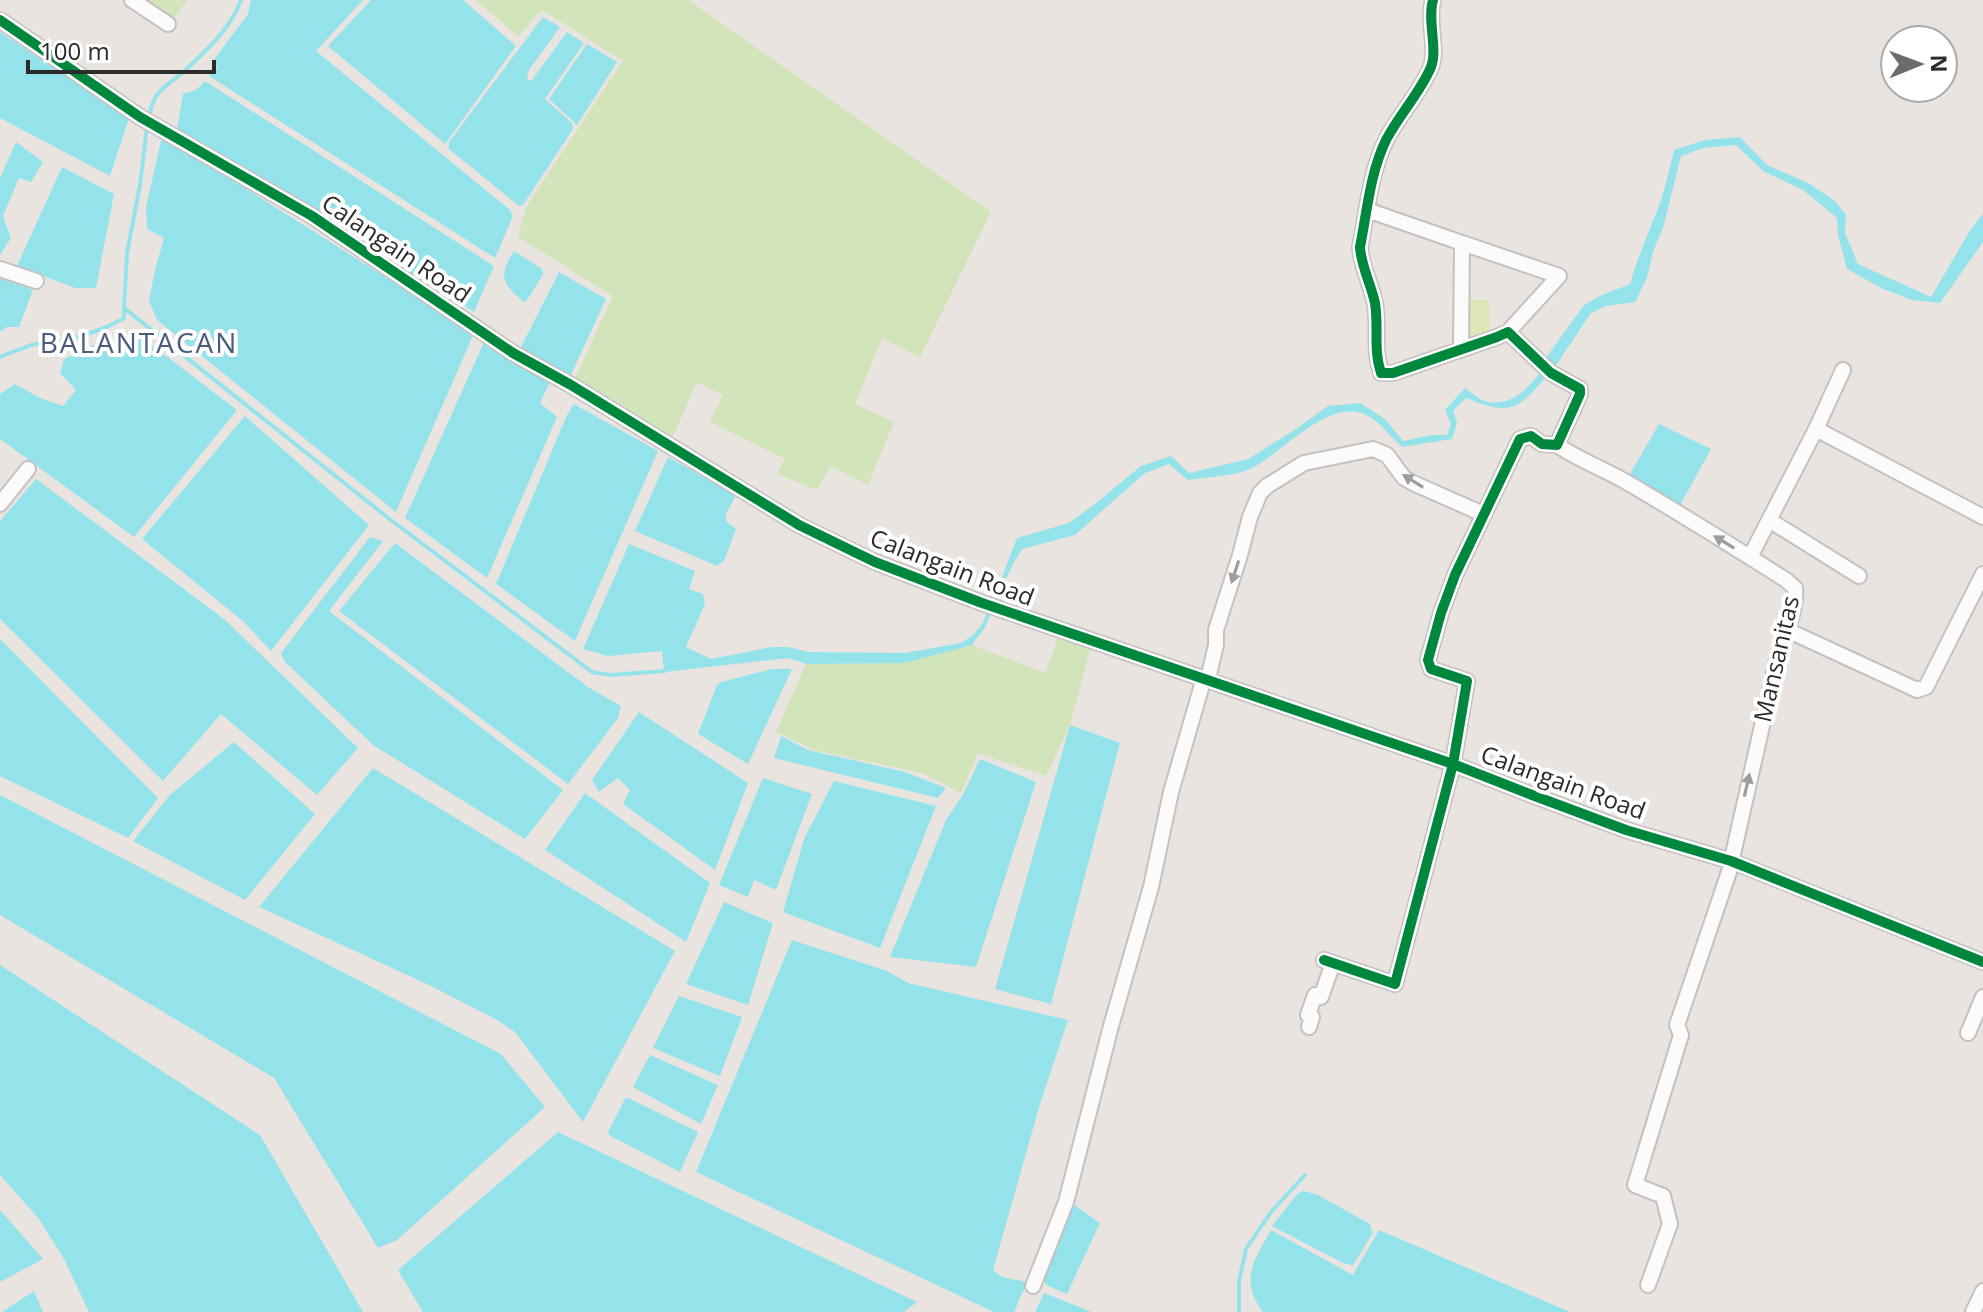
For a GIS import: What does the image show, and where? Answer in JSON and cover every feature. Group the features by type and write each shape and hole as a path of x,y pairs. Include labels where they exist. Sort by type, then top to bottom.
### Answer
{"street":[{"path":"132,0 168,24"},
{"path":"1367,210 1559,276 1508,332 1393,373 1381,373 1377,362 1376,306 1360,247 1367,210 1377,163 1386,141 1433,58 1433,0"},
{"name":"Calangain Road","path":"0,20 140,117 312,216 513,353 571,385 799,525 875,562 988,605 1453,764 1626,830 1731,861 1983,962"},
{"path":"1461,350 1462,243"},
{"path":"0,269 36,281"},
{"path":"1508,332 1546,368 1580,389 1557,445"},
{"path":"1750,557 1843,370"},
{"path":"1816,429 1983,517"},
{"name":"Mansanitas","path":"1483,514 1520,439 1531,436 1542,444 1557,445 1597,465 1750,557 1795,588 1796,596 1778,655 1729,872 1677,1025 1681,1035 1635,1185 1663,1196 1670,1224 1648,1285"},
{"path":"1033,1286 1066,1202 1111,1026 1151,887 1171,792 1216,645 1216,630 1250,517 1260,493 1273,480 1304,463 1373,449 1387,455 1404,478 1483,514 1455,575 1428,660 1431,669 1467,681 1453,764 1395,984 1328,962 1321,997 1315,995 1308,1015 1312,1017 1309,1027"},
{"path":"0,504 28,469"},
{"path":"1769,520 1859,576"},
{"path":"1787,630 1917,690 1926,687 1983,574"},
{"path":"1968,1033 1983,997"},
{"path":"1973,1312 1983,1291"}],"green space":[{"path":"139,0 187,0 172,22"},
{"path":"476,0 688,0 991,212 920,357 882,338 855,404 894,422 868,485 830,466 817,490 777,474 785,459 710,422 723,395 697,382 671,441 575,379 613,296 518,237 526,207 623,61 542,10 518,36"},
{"path":"1463,300 1489,300 1490,337 1463,347"},
{"path":"1060,632 1092,643 1070,725 1046,776 978,753 961,793 922,773 817,751 776,732 806,664 905,663 972,645 1045,673"}],"water":[{"path":"251,0 363,0 316,51 510,210 513,216 495,258 209,76 218,67 213,61 248,14"},
{"path":"371,0 463,0 516,46 445,144 328,46"},
{"path":"543,17 560,27 529,70 528,80 532,80 567,32 584,43 545,99 572,123 573,129 523,205 519,206 449,149 449,142"},
{"path":"0,32 129,118 110,176 0,118"},
{"path":"587,44 617,62 577,125 549,99"},
{"path":"205,81 494,266 474,312 177,129 183,94 196,90"},
{"path":"1740,137 1767,165 1808,183 1834,200 1846,215 1845,233 1858,264 1931,297 1983,214 1983,242 1940,303 1912,300 1883,289 1847,269 1837,218 1803,190 1763,171 1736,145 1704,148 1681,156 1663,228 1647,278 1635,302 1606,306 1591,313 1553,370 1543,362 1584,305 1630,284 1661,200 1674,150 1705,140"},
{"path":"166,138 474,333 396,512 157,320 149,301 164,238 147,229 146,207 161,141"},
{"path":"16,142 43,162 31,182 19,178 3,216 11,238 0,255 0,178"},
{"path":"62,167 114,194 96,288 75,288 17,266"},
{"path":"514,251 542,269 543,275 525,303 505,280 505,268"},
{"path":"559,272 606,299 570,377 520,349"},
{"path":"0,278 33,290 19,327 7,327 0,332"},
{"path":"141,337 237,410 134,537 0,439 0,394 15,384 63,406 76,390 60,373 64,359 94,345"},
{"path":"485,340 550,382 540,403 557,417 487,578 405,518"},
{"path":"1543,369 1549,374 1529,395 1513,406 1494,407 1466,398 1453,411 1457,423 1452,439 1403,447 1373,419 1361,413 1348,412 1319,421 1265,460 1240,472 1188,480 1169,464 1145,473 1075,535 1022,549 995,604 992,603 1017,538 1069,523 1141,466 1171,456 1189,473 1248,459 1328,406 1360,403 1385,419 1403,441 1447,435 1451,424 1445,410 1465,388 1485,401 1505,401 1526,388"},
{"path":"574,404 658,451 575,641 496,584"},
{"path":"245,416 369,525 271,651 244,622 142,539"},
{"path":"1659,424 1711,449 1678,509 1627,479"},
{"path":"668,457 736,495 726,514 726,521 736,529 724,561 717,566 635,531"},
{"path":"36,479 224,619 358,748 317,795 221,714 163,781 0,619 0,521"},
{"path":"370,537 383,541 329,611 563,790 525,839 373,745 284,661 281,653"},
{"path":"395,543 588,687 621,706 618,718 568,784 339,611"},
{"path":"629,544 695,571 689,589 703,594 705,604 686,647 711,659 772,647 809,652 905,653 961,643 982,624 991,605 993,608 984,629 972,645 905,663 806,664 789,658 664,672 662,651 608,656 583,649"},
{"path":"0,639 158,798 128,838 0,776"},
{"path":"772,669 792,669 748,764 698,734 717,685"},
{"path":"639,712 748,783 715,870 623,804 630,790 618,778 599,792 592,780"},
{"path":"1070,725 1120,743 1051,1004 995,989"},
{"path":"781,736 808,750 905,772 946,788 938,798 774,758"},
{"path":"234,742 315,814 245,900 133,841 170,795"},
{"path":"980,759 1036,782 976,967 890,957 946,820 964,793"},
{"path":"373,768 675,951 583,1122 515,1032 497,1020 429,985 259,907"},
{"path":"763,778 812,794 776,890 754,880 748,897 719,885"},
{"path":"834,781 936,806 880,948 783,912 804,839"},
{"path":"585,793 710,883 686,942 545,850"},
{"path":"0,795 501,1054 545,1107 397,1240 378,1248 274,1078 0,915"},
{"path":"724,902 773,923 748,1005 686,984"},
{"path":"792,940 887,971 908,983 1068,1020 1040,1104 993,1270 1002,1277 1027,1282 1014,1312 994,1312 696,1172"},
{"path":"0,965 260,1135 363,1312 89,1312 64,1259 39,1219 0,1175"},
{"path":"679,996 742,1017 720,1076 653,1048"},
{"path":"650,1055 718,1085 701,1124 633,1087"},
{"path":"626,1097 698,1132 680,1172 607,1134"},
{"path":"558,1132 917,1302 904,1312 423,1312 398,1270"},
{"path":"1304,1191 1318,1195 1370,1224 1373,1233 1353,1265 1345,1264 1272,1226 1298,1193"},
{"path":"1070,1202 1100,1223 1067,1294 1046,1285 1043,1279"},
{"path":"0,1210 43,1259 0,1282"},
{"path":"1271,1230 1353,1275 1379,1230 1570,1312 1263,1312 1256,1301 1251,1280 1255,1261"},
{"path":"34,1291 43,1312 2,1312"},
{"path":"1044,1293 1092,1312 1035,1312"}],"waterway":[{"path":"149,119 159,92 216,40 241,0"},
{"path":"124,308 127,253 147,127"},
{"path":"0,357 31,345 79,337 107,327 124,318 124,308 387,517 592,672 610,675 665,671"},
{"path":"1239,1312 1239,1281 1246,1249 1271,1212 1305,1175"}],"cycle path":[{"path":"1324,960 1395,984 1453,764 1467,681 1431,669 1428,660 1441,613 1455,575 1520,439 1531,436 1542,444 1557,445 1580,394 1580,389 1551,373 1508,332 1393,373 1381,373 1377,356 1375,303 1360,247 1373,179 1386,140 1431,67 1433,0"},
{"path":"0,20 140,117 312,216 513,353 571,385 799,525 875,562 982,603 1453,764 1626,830 1731,861 1983,962"}],"district":[{"name":"BALANTACAN","path":"139,343"}]}
